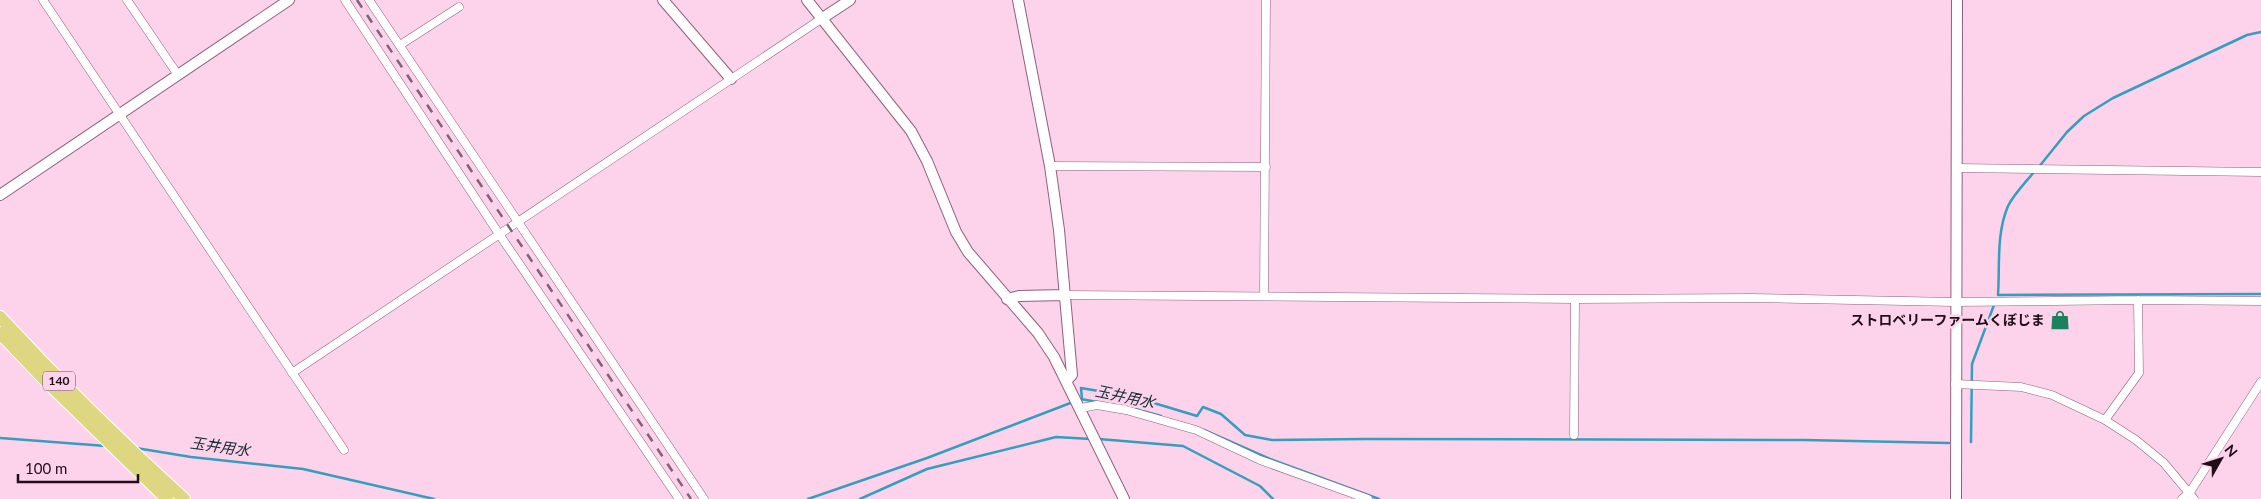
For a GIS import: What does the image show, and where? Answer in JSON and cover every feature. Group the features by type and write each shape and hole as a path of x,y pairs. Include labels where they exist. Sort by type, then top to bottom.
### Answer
{"highway":[{"name":"140","path":"0,318 167,499"},
{"name":"140","path":"0,333 104,439 131,451 184,499"}],"street":[{"path":"43,0 344,450"},
{"path":"128,0 178,75"},
{"path":"0,194 289,0"},
{"path":"345,0 679,499"},
{"path":"369,0 704,499"},
{"path":"663,0 732,79"},
{"path":"807,0 911,131 927,161 956,232 968,252 1038,333 1067,380 1124,499"},
{"path":"292,373 850,0"},
{"path":"1018,0 1050,166 1059,230 1072,375 1067,380"},
{"path":"1264,296 1266,0"},
{"path":"1956,499 1961,384 1955,302 1957,0"},
{"path":"400,45 459,7"},
{"path":"1050,166 1266,167"},
{"path":"1957,168 2261,172"},
{"path":"1007,299 1019,296 1065,295 1575,299 1752,298 1955,302 2261,301"},
{"path":"1574,435 1575,299"},
{"path":"2105,420 2139,373 2138,300"},
{"path":"2182,499 2190,492 2261,382"},
{"path":"1961,384 2021,387 2052,395 2105,420 2136,440 2164,463 2194,499"},
{"path":"1080,406 1097,405 1126,410 1196,430 1260,460 1368,499"}],"waterway":[{"path":"2038,168 2067,132 2084,116 2113,98 2247,35 2261,32"},
{"path":"1998,295 1999,250 2004,217 2013,197 2034,172"},
{"path":"1998,295 2261,294"},
{"path":"1971,442 1972,364 1994,305"},
{"path":"1082,399 1081,388 1134,397 1197,416 1203,407 1221,414 1245,435 1272,440 1804,440 1949,443"},
{"name":"玉井用水","path":"1081,399 1097,402"},
{"name":"玉井用水","path":"808,499 927,458 1073,402"},
{"name":"玉井用水","path":"1132,408 1161,416"},
{"name":"玉井用水","path":"1204,430 1270,459 1379,499"},
{"path":"860,499 927,469 1056,437 1091,439"},
{"name":"玉井用水","path":"0,438 106,446"},
{"path":"1099,439 1183,446 1260,486 1273,499"},
{"name":"玉井用水","path":"136,448 191,457 303,469 434,499"}],"railway":[{"path":"357,0 691,499"}],"place":[{"name":"ストロベリーファームくぼじま","path":"2060,320"}]}
